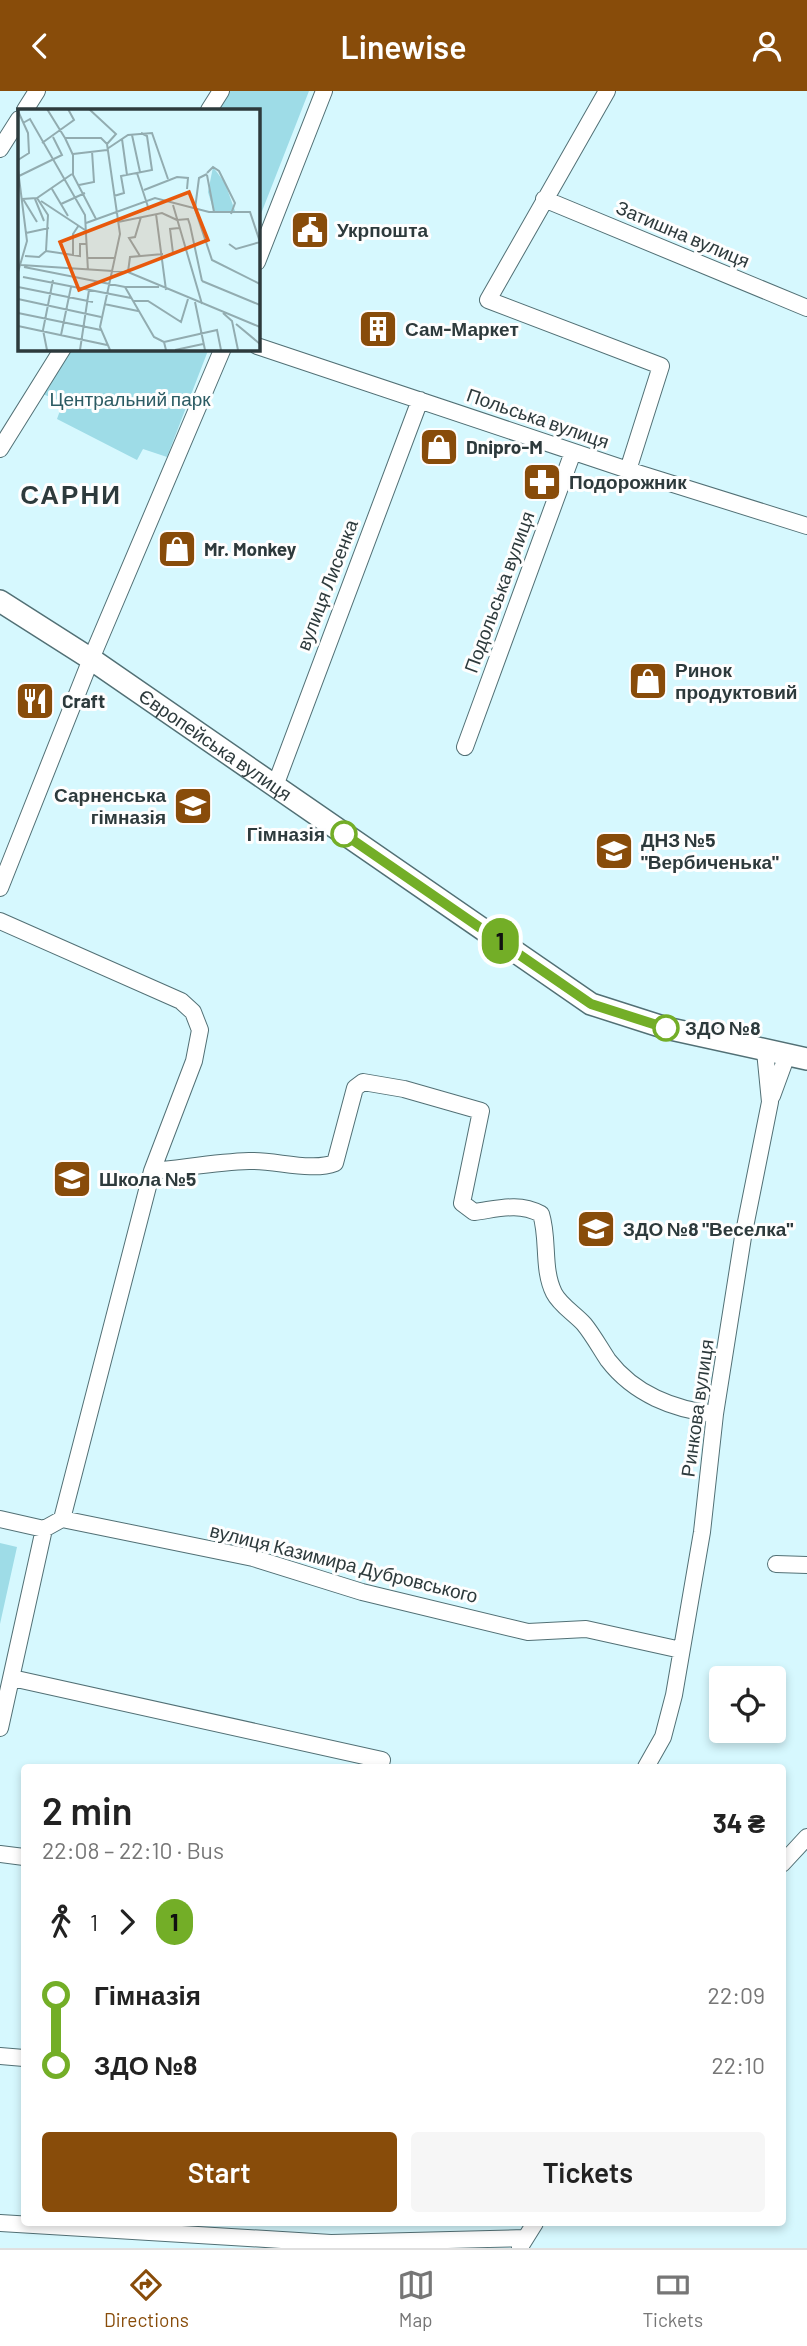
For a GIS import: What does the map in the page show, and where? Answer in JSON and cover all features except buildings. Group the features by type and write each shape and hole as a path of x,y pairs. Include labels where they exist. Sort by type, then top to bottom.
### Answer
{"main road":[{"name":"Європейська вулиця","path":"0,601 91,659 591,1004 666,1028 797,1057"}],"street":[{"path":"26,109 37,91"},
{"path":"210,109 221,91"},
{"path":"259,257 324,91"},
{"path":"607,91 488,300 661,366 628,470"},
{"path":"0,149 18,121"},
{"name":"Затишна вулиця","path":"544,199 807,308"},
{"name":"Польська вулиця","path":"259,347 628,470 807,526"},
{"path":"0,449 62,350"},
{"path":"0,888 91,659 222,350"},
{"name":"вулиця Лисенка","path":"275,786 420,400"},
{"name":"Подольська вулиця","path":"465,747 573,451"},
{"path":"0,921 181,1001 193,1012 200,1030 194,1061 152,1171 62,1519 44,1529 0,1519"},
{"name":"Ринкова вулиця","path":"648,1764 663,1737 702,1532 715,1414 743,1237 770,1102 765,1051"},
{"path":"770,1102 797,1057"},
{"path":"152,1171 249,1161 287,1161 322,1168 335,1163 355,1088 363,1082 404,1089 481,1111 462,1203 474,1212 511,1206 528,1207 541,1213 554,1294 585,1325 610,1362 633,1385 662,1402 693,1412 715,1414"},
{"name":"вулиця Казимира Дубровського","path":"62,1519 253,1558 362,1592 528,1632 586,1629 681,1650"},
{"path":"0,1728 44,1529"},
{"path":"776,1564 807,1565"},
{"path":"12,1678 382,1760 381,1764"},
{"path":"786,1860 807,1837"},
{"path":"0,1854 21,1857"},
{"path":"0,2056 21,2058"},
{"path":"0,2223 21,2224"},
{"path":"50,2226 331,2243 523,2245 533,2226"}],"green space":[{"path":"228,91 309,91 259,219 259,109 217,109"},
{"name":"Центральний парк","path":"67,350 208,350 167,457 143,449 137,460 57,419 63,402 40,393"},
{"path":"0,1543 17,1547 0,1624"}],"bus line":[{"name":"1","path":"344,834 591,1004 666,1028"}],"place":[{"name":"Укрпошта","path":"310,230"},
{"name":"Сам-Маркет","path":"378,329"},
{"name":"Dnipro-M","path":"439,447"},
{"name":"Подорожник","path":"542,482"},
{"name":"Mr. Monkey","path":"177,549"},
{"name":"Ринок продуктовий","path":"648,681"},
{"name":"Craft","path":"35,701"},
{"name":"Сарненська гімназія","path":"193,806"},
{"name":"Гімназія","path":"344,834"},
{"name":"ДНЗ №5 \"Вербиченька\"","path":"614,851"},
{"name":"ЗДО №8","path":"666,1028"},
{"name":"Школа №5","path":"72,1179"},
{"name":"ЗДО №8 \"Веселка\"","path":"596,1229"}],"district":[{"name":"САРНИ","path":"71,495"}]}
